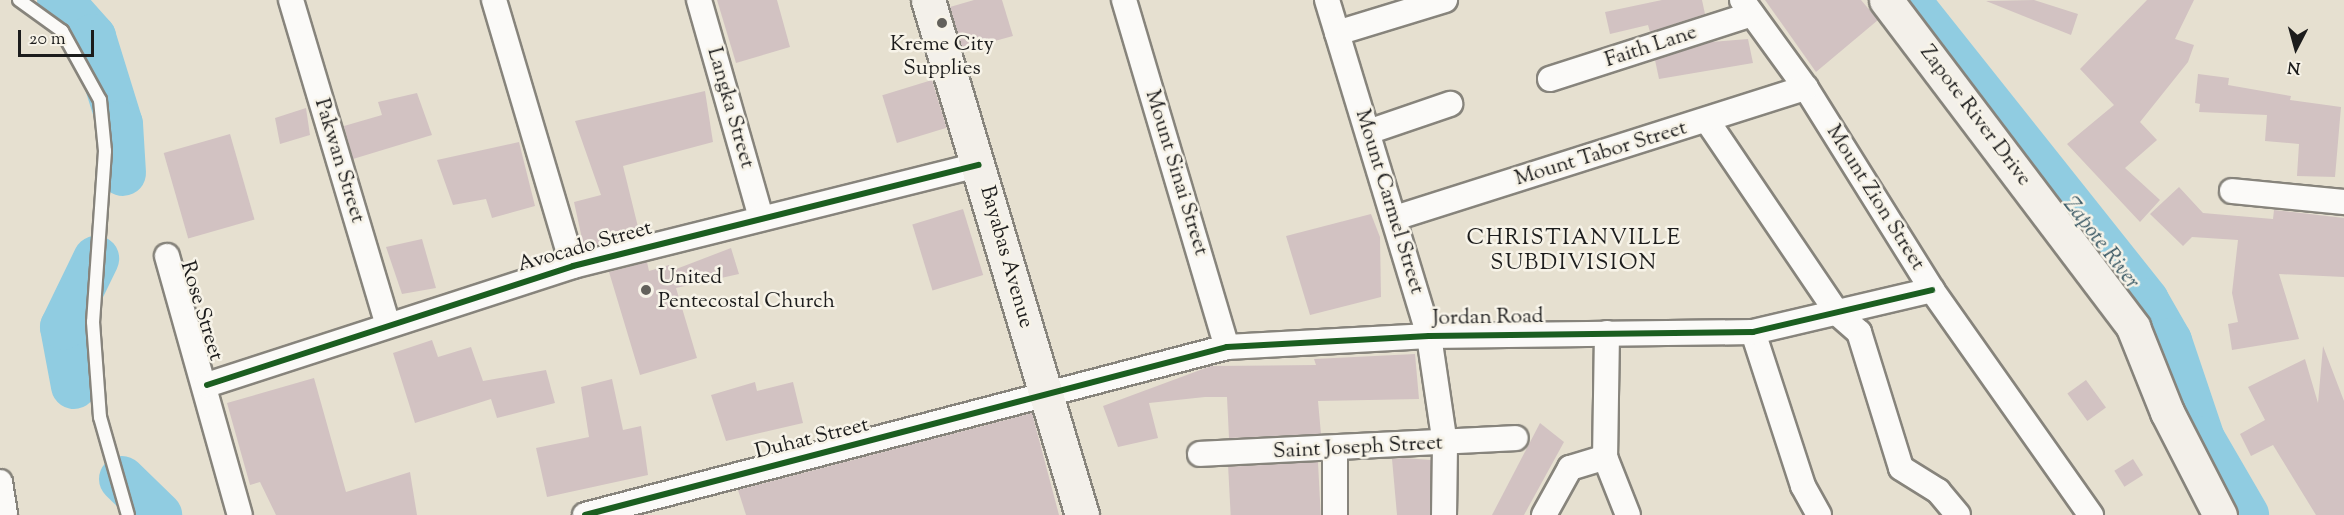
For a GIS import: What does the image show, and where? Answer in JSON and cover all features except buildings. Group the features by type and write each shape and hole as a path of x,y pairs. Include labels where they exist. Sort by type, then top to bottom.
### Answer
{"street":[{"name":"Pakwan Street","path":"291,0 387,322"},
{"path":"494,0 573,267"},
{"name":"Langka Street","path":"699,0 761,217"},
{"name":"Bayabas Avenue","path":"928,0 1082,515"},
{"name":"Mount Sinai Street","path":"1124,0 1227,347"},
{"name":"Mount Carmel Street","path":"1327,0 1429,336 1445,445 1444,515"},
{"path":"1336,33 1445,0"},
{"name":"Zapote River Drive","path":"1886,0 2133,327 2167,412 2220,515"},
{"name":"Faith Lane","path":"1550,79 1747,7"},
{"name":"Mount Zion Street","path":"1747,7 1806,88 1932,290 2091,515"},
{"name":"Mount Tabor Street","path":"1395,218 1708,122 1806,88"},
{"path":"1368,132 1450,104"},
{"path":"1708,122 1838,314 1851,322 1866,347 1900,468 1938,491 1958,515"},
{"name":"Avocado Street","path":"207,385 387,322 573,267 761,217 979,165"},
{"path":"2232,191 2344,202"},
{"name":"Rose Street","path":"167,256 207,385 240,515"},
{"name":"Jordan Road","path":"1047,396 1227,347 1429,336 1754,332 1932,290"},
{"path":"1754,332 1803,486 1819,515"},
{"path":"1607,333 1605,457 1628,515"},
{"name":"Duhat Street","path":"585,515 1047,396"},
{"name":"Saint Joseph Street","path":"1200,454 1445,445 1516,438"},
{"path":"1335,450 1335,515"},
{"path":"1544,515 1570,468 1605,457"},
{"path":"0,482 5,515"}],"lane":[{"path":"19,0 62,31 100,100 105,151 93,322 100,417 128,515"}],"waterway":[{"path":"60,0 93,37 120,124 123,173"},
{"name":"Zapote River","path":"1907,0 2146,301 2169,341 2202,439 2246,515"},
{"path":"74,386 63,327 96,259"},
{"path":"122,479 159,515"}],"cycle path":[{"path":"207,385 573,266 979,165"},
{"path":"585,515 1227,347 1429,336 1753,332 1932,290"}],"place":[{"name":"Kreme City Supplies","path":"942,23"},
{"name":"United Pentecostal Church","path":"646,290"}],"district":[{"name":"CHRISTIANVILLE SUBDIVISION","path":"1574,252"}]}
